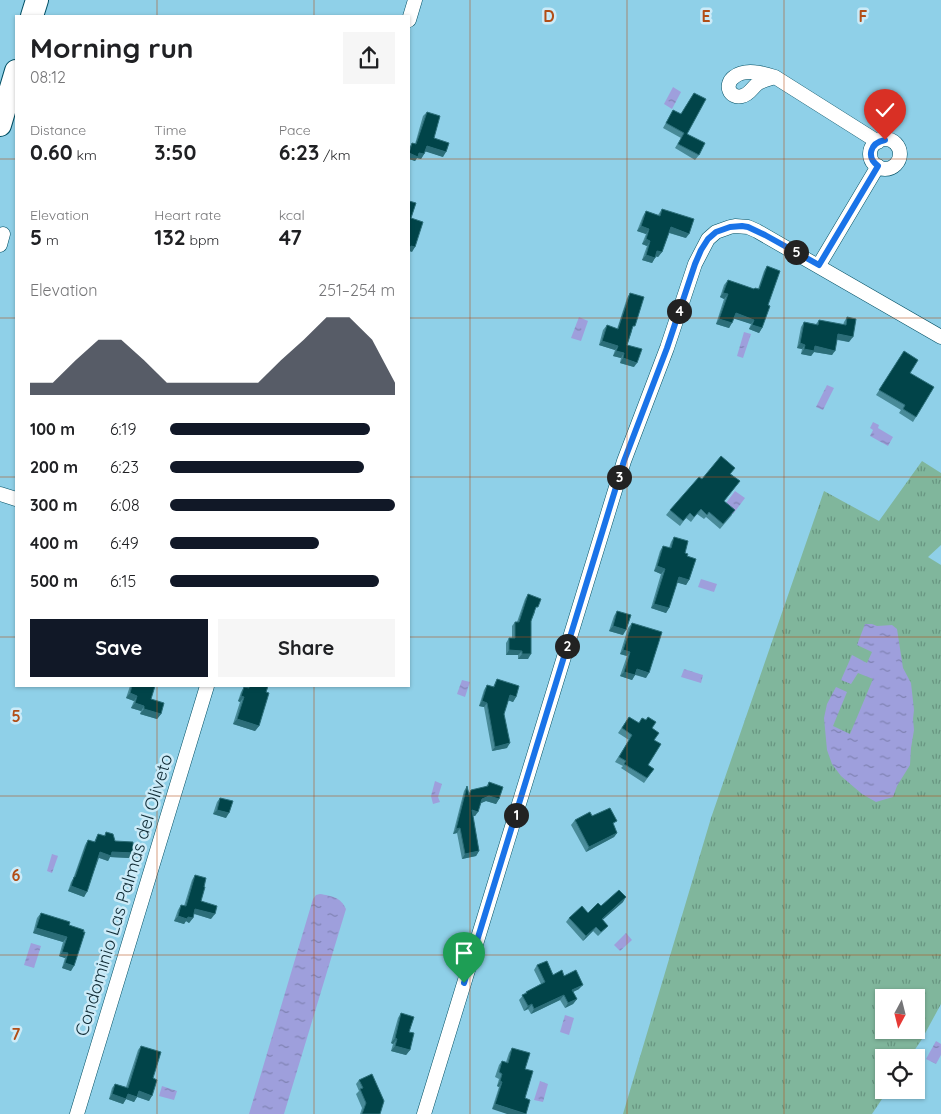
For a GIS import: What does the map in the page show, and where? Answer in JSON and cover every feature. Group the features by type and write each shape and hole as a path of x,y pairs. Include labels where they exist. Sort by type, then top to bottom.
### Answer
{"main road":[{"path":"32,15 37,0"},
{"path":"0,125 15,74"}],"street":[{"path":"410,17 415,0"},
{"path":"775,78 878,142"},
{"path":"892,141 897,146 900,158 894,166 885,168 878,166 873,161 872,147 878,142 892,141"},
{"path":"819,265 878,166"},
{"path":"424,1114 624,461 667,348 695,264 704,244 712,235 720,230 735,226 748,227 819,265 941,337"},
{"path":"0,494 15,499"},
{"name":"Condominio Las Palmas del Oliveto","path":"77,1114 207,687"}],"green space":[{"path":"922,461 941,473 941,545 928,557 941,565 941,1004 925,1033 925,989 875,989 875,1039 922,1039 915,1049 875,1049 875,1099 882,1099 872,1114 623,1114 711,818 824,491 879,521"}],"water":[{"path":"673,87 681,92 672,109 664,104"},
{"path":"579,317 588,321 581,341 571,338"},
{"path":"744,332 751,334 743,358 737,356"},
{"path":"827,385 834,388 823,410 816,407"},
{"path":"873,422 879,425 878,428 893,437 888,446 870,436 873,430 870,428"},
{"path":"735,491 745,498 733,514 727,509 729,506 726,503"},
{"path":"701,579 717,584 714,592 698,587"},
{"path":"865,624 877,626 892,625 897,629 903,668 911,683 914,710 910,765 897,786 893,797 876,802 862,794 841,776 832,764 827,750 824,718 827,704 836,687 847,692 833,726 850,734 873,679 858,673 851,684 841,680 852,655 867,663 872,652 857,645"},
{"path":"684,669 703,675 701,683 681,677"},
{"path":"462,680 470,682 465,697 457,694"},
{"path":"435,781 442,784 438,797 440,802 433,804 431,796"},
{"path":"52,854 58,856 52,873 47,871"},
{"path":"316,895 332,896 341,902 346,909 284,1114 249,1114 313,899"},
{"path":"626,933 632,940 620,951 614,945"},
{"path":"31,943 41,946 34,968 24,965"},
{"path":"565,1015 574,1018 569,1035 560,1032"},
{"path":"936,1041 941,1044 941,1055 936,1064 926,1059"},
{"path":"540,1081 548,1084 543,1102 534,1100"},
{"path":"162,1086 177,1091 174,1100 159,1096"}],"building":[{"path":"694,93 706,99 687,134 705,143 699,155 678,144 684,133 666,123 673,110 681,114"},
{"path":"427,112 440,116 434,138 449,143 446,152 427,146 424,154 419,153 418,157 410,153 412,143 416,144"},
{"path":"410,201 416,203 411,218 423,222 415,247 411,246 410,250"},
{"path":"662,209 694,219 689,234 671,227 662,252 657,251 655,258 646,255 650,241 646,239 649,229 641,226 646,211 660,216"},
{"path":"767,266 780,271 762,328 752,325 754,320 736,313 732,323 719,319 728,294 723,293 728,280 759,289"},
{"path":"630,293 644,297 627,345 642,349 637,363 623,358 624,353 616,351 618,346 602,341 607,325 618,329"},
{"path":"847,317 856,319 853,337 838,334 835,351 815,346 814,351 804,349 805,345 800,343 804,322 818,325 819,320 846,325"},
{"path":"904,351 918,360 910,373 934,387 916,417 903,409 905,405 879,390"},
{"path":"721,456 735,468 730,474 740,481 724,501 735,510 723,524 709,512 707,515 701,509 694,517 690,513 683,521 670,510 699,477 702,479"},
{"path":"674,537 688,541 685,553 688,554 687,556 696,559 689,580 679,577 669,608 654,604 665,569 657,566 663,546 671,548"},
{"path":"528,594 541,599 531,621 531,654 522,654 522,651 509,650 509,638 515,638 515,622 519,622"},
{"path":"617,611 631,615 626,630 613,626"},
{"path":"632,623 662,632 649,673 637,669 635,675 624,672 630,652 623,650"},
{"path":"497,679 519,686 516,697 510,695 504,714 510,743 495,747 487,703 482,701 487,685 494,687"},
{"path":"132,687 155,687 151,699 164,703 161,714 144,709 144,706 135,703 137,696 130,693"},
{"path":"244,687 268,687 266,692 269,693 259,726 237,719 244,697 241,696"},
{"path":"629,717 639,723 642,718 646,720 648,717 656,722 652,728 659,733 654,740 661,744 648,765 654,769 647,778 624,764 626,761 619,757 632,735 622,728"},
{"path":"489,782 503,787 499,799 489,796 482,799 478,812 472,810 479,851 465,854 460,828 456,829 467,786 469,795 471,790 488,786"},
{"path":"220,798 233,801 229,813 217,810"},
{"path":"610,808 617,821 613,823 617,833 589,847 575,820 590,812 592,816"},
{"path":"106,832 113,834 115,841 133,842 133,853 112,852 111,856 100,852 87,892 71,886 88,840 95,842 98,834 105,836"},
{"path":"195,875 206,878 201,901 217,906 215,914 195,909 193,918 188,917 187,919 178,916 181,905 186,906"},
{"path":"619,890 626,897 602,919 608,926 601,932 596,927 586,936 569,918 582,906 588,913 598,903 601,906"},
{"path":"41,913 70,922 69,925 84,930 74,966 65,963 68,953 62,952 67,937 36,928"},
{"path":"547,961 553,975 562,970 564,976 576,970 583,985 572,990 577,999 568,1003 564,995 534,1009 532,1004 528,1006 522,995 545,982 537,965"},
{"path":"401,1013 414,1017 409,1032 414,1033 410,1050 395,1046"},
{"path":"141,1046 161,1052 153,1078 157,1080 152,1096 139,1091 137,1097 128,1094 126,1099 112,1094 115,1084 128,1088"},
{"path":"512,1048 530,1053 525,1069 533,1071 525,1098 530,1100 526,1114 495,1104 502,1082 500,1081 502,1074 499,1072 502,1061 508,1063"},
{"path":"372,1074 384,1101 380,1114 362,1114 366,1103 360,1089 363,1088 359,1080"}],"route":[{"path":"464,983 624,461 667,348 701,250 708,239 716,232 730,227 742,226 765,235 819,265 878,166 871,157 872,147 876,143 885,140"}]}
